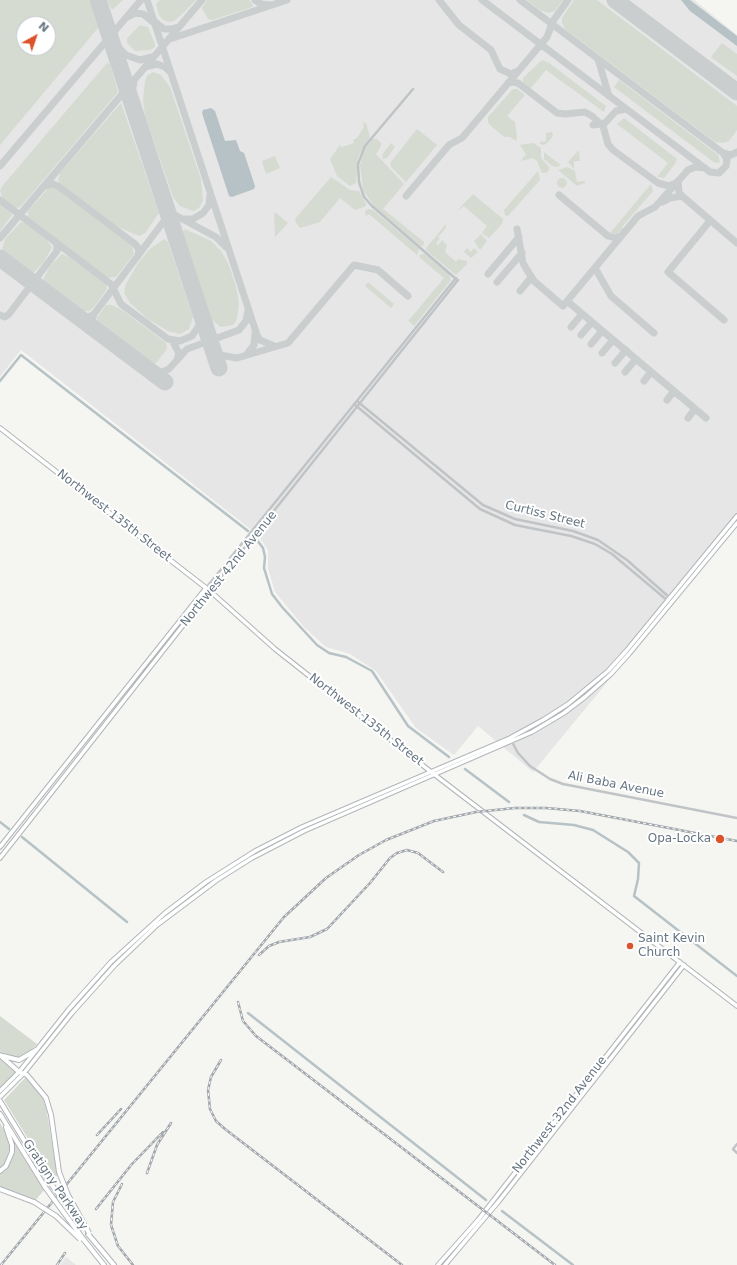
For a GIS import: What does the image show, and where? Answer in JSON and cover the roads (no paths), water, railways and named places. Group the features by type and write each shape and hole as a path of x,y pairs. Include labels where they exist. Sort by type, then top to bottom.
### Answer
{"highway":[{"path":"0,1055 9,1059 19,1060 36,1050"},
{"path":"0,1055 19,1072 24,1073 41,1090 48,1104 59,1172 71,1202 89,1234"},
{"name":"Gratigny Parkway","path":"0,1102 49,1181 95,1243 114,1265"},
{"path":"0,1171 6,1166 12,1152 12,1145 1,1116"},
{"name":"Gratigny Parkway","path":"1,1116 45,1187 83,1240 104,1265"},
{"path":"0,1189 34,1202 56,1216 83,1240"}],"main road":[{"name":"Northwest 135th Street","path":"0,428 208,590 275,649 435,775 737,1006"},
{"path":"0,1097 24,1073 72,1013 114,965 157,925 201,891 234,869 284,841 435,775 559,716 600,685 629,654 737,516"},
{"path":"670,600 737,523"},
{"name":"Northwest 42nd Avenue","path":"0,847 136,676 208,590"},
{"name":"Northwest 42nd Avenue","path":"0,858 141,680 208,590"},
{"path":"136,676 141,680"},
{"path":"0,1091 19,1072 83,992 111,962 165,913 206,882 255,851 302,827 431,771 510,740"},
{"path":"72,757 77,760"},
{"path":"55,779 60,783"},
{"name":"Northwest 32nd Avenue","path":"438,1265 481,1216 680,962"},
{"name":"Northwest 32nd Avenue","path":"445,1265 496,1205 684,965"}],"street":[{"path":"413,89 363,150 358,164 360,187 367,201 377,211 457,279"},
{"name":"Northwest 42nd Avenue","path":"208,590 304,466 414,329 457,279"},
{"name":"Northwest 42nd Avenue","path":"208,590 358,407 418,332 457,279"},
{"path":"414,329 418,332"},
{"name":"Curtiss Street","path":"357,401 477,501 507,517 577,532 598,540 611,547 670,600"},
{"name":"Curtiss Street","path":"354,404 474,506 506,522 571,536 602,548 670,600"},
{"path":"304,466 308,469"},
{"path":"506,522 507,517"},
{"path":"254,529 257,532"},
{"path":"602,548 611,547"},
{"name":"Ali Baba Avenue","path":"510,740 518,752 533,768 550,779 563,784 737,817"},
{"path":"737,1144 733,1149 737,1153"}],"waterway":[{"path":"0,381 21,355 248,531"},
{"path":"257,540 263,548 265,557 264,568 272,594 282,607 317,645 329,653 346,657 372,671 408,726 449,757"},
{"path":"465,769 509,802"},
{"path":"524,815 539,822 574,825 593,830 628,852 639,863 638,879 634,896 737,976"},
{"path":"0,822 9,829"},
{"path":"22,837 127,922"},
{"path":"248,1013 486,1200"},
{"path":"502,1211 573,1265"}],"railway":[{"path":"1,1265 284,917 326,878 359,855 386,840 434,821 476,812 515,808 546,808 580,811 737,841"},
{"path":"259,955 269,946 279,942 310,937 327,929 370,883 390,858 397,853 407,850 418,853 443,872"},
{"path":"238,1002 243,1021 256,1036 555,1265"},
{"path":"221,1060 211,1077 208,1090 210,1109 216,1121 402,1265"},
{"path":"97,1135 121,1109"},
{"path":"147,1173 157,1145 171,1123"},
{"path":"96,1209 132,1164 163,1132"},
{"path":"122,1184 113,1202 111,1225 118,1246 133,1265"},
{"path":"57,1265 65,1253"}],"place":[{"name":"Opa-Locka","path":"720,839"},
{"name":"Saint Kevin Church","path":"630,946"}]}
